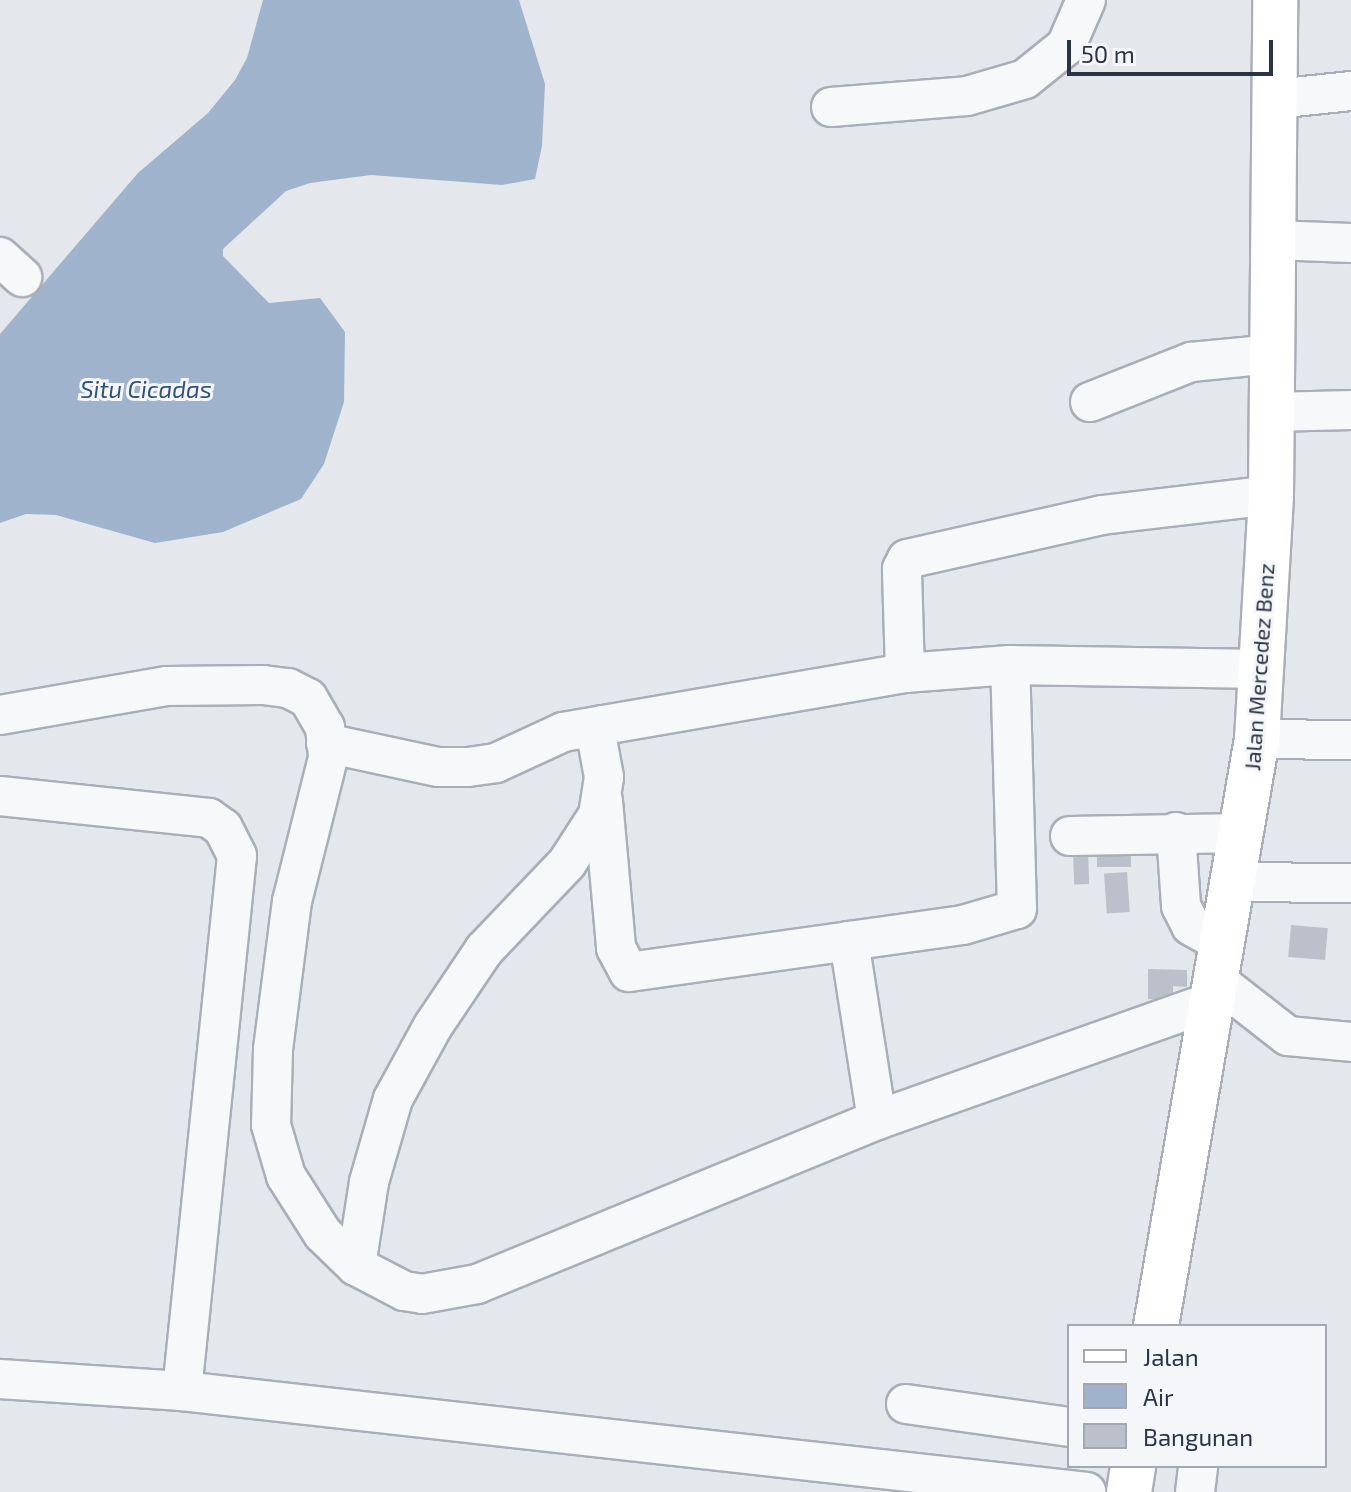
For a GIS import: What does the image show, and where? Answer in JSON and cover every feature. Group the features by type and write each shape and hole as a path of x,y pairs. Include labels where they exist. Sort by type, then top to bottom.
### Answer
{"main road":[{"name":"Jalan Mercedez Benz","path":"1156,1324 1257,739 1271,495 1275,0"},
{"path":"1129,1492 1133,1468"}],"street":[{"path":"831,107 967,96 1025,79 1066,46 1086,0"},
{"path":"1275,99 1351,91"},
{"path":"1273,240 1351,243"},
{"path":"1090,402 1191,362 1272,354"},
{"path":"1271,412 1351,410"},
{"path":"905,673 902,569 907,559 1102,515 1271,495"},
{"path":"326,743 438,767 468,767 496,763 563,732 905,673 1010,665 1262,669"},
{"path":"601,725 596,734 616,948 629,972 963,925 1017,909 1010,665"},
{"path":"0,715 166,686 263,685 288,688 308,698 325,727 328,758 292,901 273,1050 271,1125 286,1176 306,1210 356,1266 386,1285 422,1294 477,1284 877,1120 1217,975"},
{"path":"1257,739 1351,740"},
{"path":"0,796 209,818 223,828 235,848 237,881 182,1391"},
{"path":"356,1266 380,1137 413,1061 484,950 567,863 603,798"},
{"path":"1176,832 1181,906 1217,975 1288,1036 1351,1042"},
{"path":"1070,836 1243,833"},
{"path":"1233,882 1351,883"},
{"path":"849,941 877,1120"},
{"path":"0,1379 182,1391 786,1475 1086,1492"},
{"path":"906,1404 1067,1427"},
{"path":"1195,1492 1198,1468"}],"water":[{"name":"Situ Cicadas","path":"263,0 519,0 545,84 542,146 535,179 502,185 371,175 310,183 286,191 223,249 223,256 269,303 320,298 345,332 344,402 324,464 301,499 223,532 155,543 56,515 26,514 0,523 0,334 138,173 208,113 235,80 247,58"}],"building":[{"path":"1097,842 1131,842 1131,867 1097,867"},
{"path":"1088,850 1089,884 1074,885 1073,851"},
{"path":"1127,872 1130,912 1107,914 1104,874"},
{"path":"1291,925 1328,928 1325,960 1288,957"},
{"path":"1148,969 1187,970 1187,987 1173,986 1173,1000 1148,999"}]}
